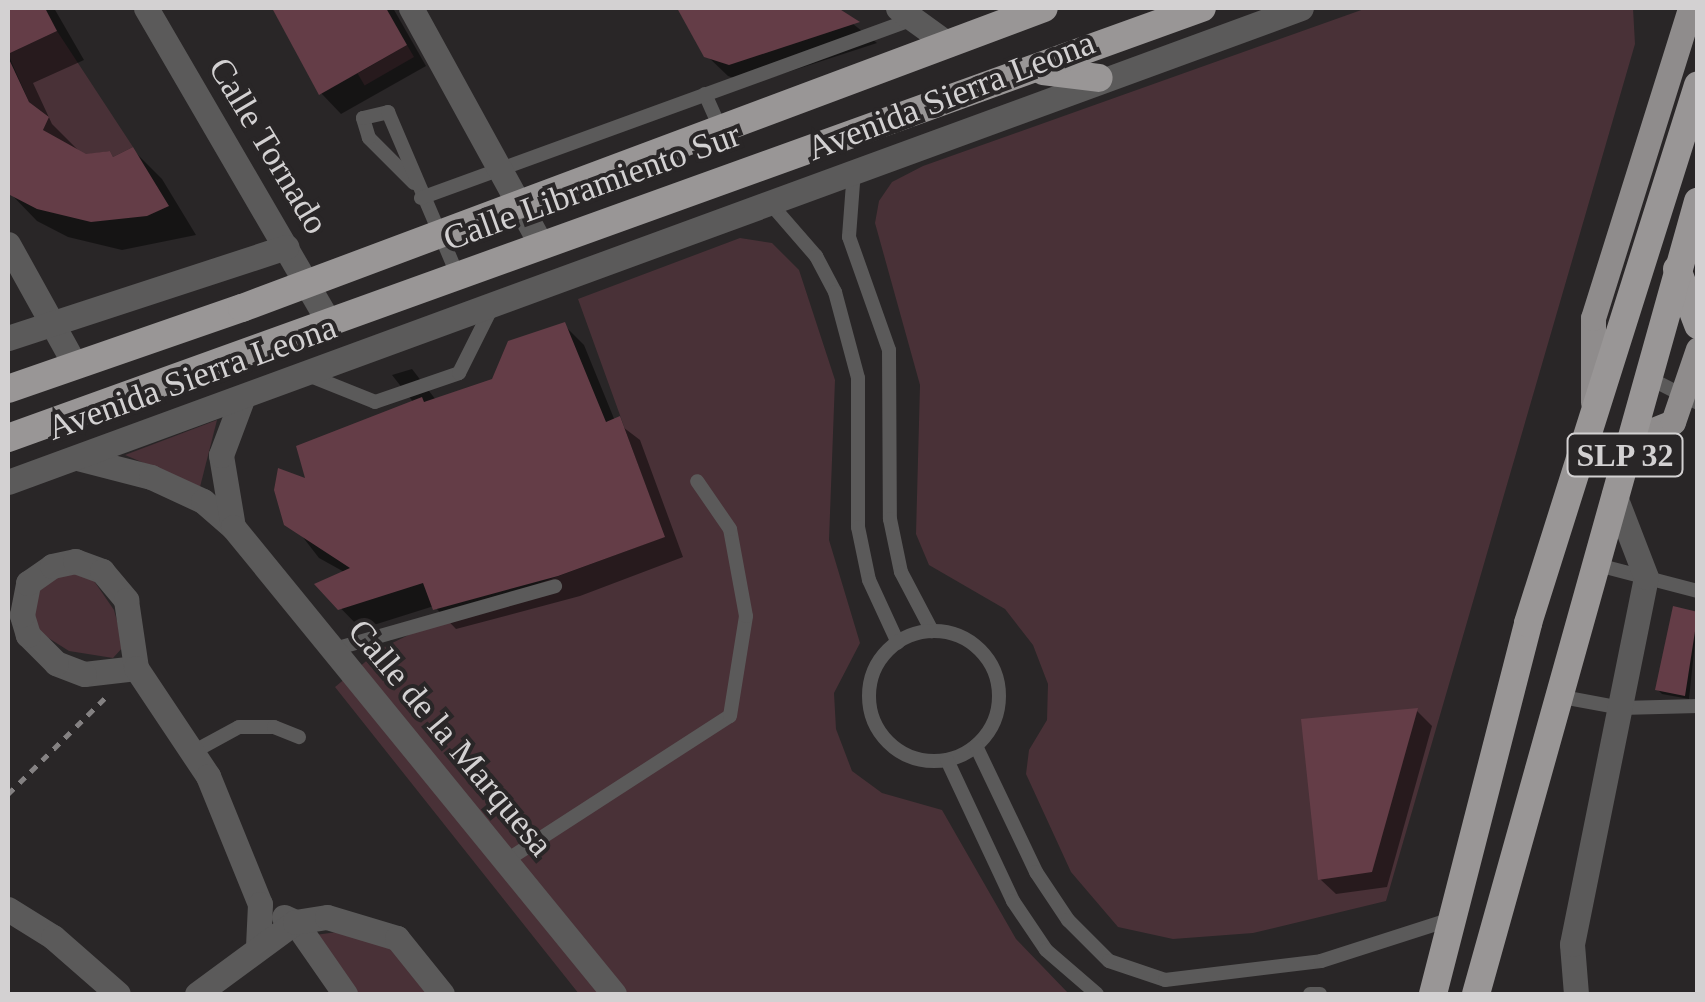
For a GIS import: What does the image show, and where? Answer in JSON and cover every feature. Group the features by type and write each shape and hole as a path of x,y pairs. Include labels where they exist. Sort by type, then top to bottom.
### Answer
{"highway":[{"name":"Calle Libramiento Sur","path":"8,389 520,204 1044,8"},
{"name":"Calle Libramiento Sur","path":"8,438 1202,8"},
{"path":"1036,70 1099,78"},
{"name":"SLP 32","path":"1433,994 1528,622 1665,202 1698,85"},
{"name":"SLP 32","path":"1476,994 1696,208"},
{"path":"1676,269 1698,324"}],"main road":[{"path":"1593,417 1593,318 1690,8"},
{"path":"1630,439 1673,422 1692,398 1698,349"}],"street":[{"name":"Calle Tornado","path":"146,8 328,321"},
{"path":"411,8 542,244"},
{"name":"Avenida Sierra Leona","path":"8,482 242,399 1099,78 1301,8"},
{"path":"1672,8 1683,33"},
{"path":"906,13 948,44"},
{"path":"8,244 74,364"},
{"path":"8,338 287,248"},
{"name":"Calle de la Marquesa","path":"233,527 221,454 242,399"},
{"name":"Calle de la Marquesa","path":"76,458 151,478 203,501 233,527 614,994"},
{"path":"1580,991 1572,944 1646,577 1614,494"},
{"path":"136,668 84,674 56,664 28,636 22,615 28,584 52,566 76,560 102,571 126,600 136,668 193,752 260,904 258,946"},
{"path":"260,904 295,922 345,994"},
{"path":"8,910 53,937 118,994"},
{"path":"197,994 295,922 328,916 397,938 442,994"}],"lane":[{"path":"421,198 705,94 906,13"},
{"path":"705,94 721,130"},
{"path":"414,183 369,138 363,118 388,112 414,183 456,274"},
{"path":"854,170 849,236 889,350 890,520 901,572 932,631"},
{"path":"769,202 816,256 834,292 858,378 858,527 869,580 898,643"},
{"path":"307,374 375,402 459,373 493,305"},
{"path":"1646,377 1692,398"},
{"path":"507,860 730,716 746,616 730,529 696,481"},
{"path":"1594,564 1698,591"},
{"path":"331,650 555,586"},
{"path":"932,631 963,638 995,673 999,705 976,746 947,760 900,751 878,728 871,685 882,658 898,643 932,631"},
{"path":"1557,696 1622,708 1698,706"},
{"path":"193,752 239,727 274,727 299,737"},
{"path":"976,746 1036,872 1068,920 1109,961 1165,980 1321,961 1450,920"},
{"path":"947,760 1013,901 1046,950 1096,994"},
{"path":"1310,994 1320,994"}],"path":[{"path":"8,794 136,668"}],"shaded area":[{"path":"1367,8 1633,8 1635,44 1386,901 1253,933 1173,939 1118,927 1071,872 1026,774 1029,750 1047,720 1048,684 1033,645 1005,609 929,565 916,534 920,385 875,223 879,201 892,182 923,166"},
{"path":"57,31 133,147 113,157 110,151 78,156 43,130 48,116 29,102 8,54"},
{"path":"407,45 414,57 365,86 358,74"},
{"path":"740,238 772,243 799,270 835,380 829,540 860,643 834,693 836,729 852,771 882,793 942,810 1016,939 1069,994 579,994 335,687 382,648 437,621 664,537 578,299"},
{"path":"217,420 200,487 125,455"},
{"path":"67,571 92,578 114,610 124,646 113,658 69,651 39,632 32,608 41,583"},
{"path":"352,930 388,944 432,994 357,994 315,935"}],"building":[{"path":"8,8 45,8 57,31 8,54"},
{"path":"272,8 386,8 407,45 319,95"},
{"path":"677,8 838,8 860,22 729,65 704,57"},
{"path":"8,57 29,102 49,117 43,130 86,154 110,151 113,157 133,147 169,206 147,216 91,222 37,209 8,194"},
{"path":"565,322 606,422 620,416 665,537 558,576 433,610 423,583 338,610 314,584 350,568 284,525 274,490 278,468 305,478 296,446 422,397 424,402 492,379 508,341"},
{"path":"1673,606 1698,612 1685,696 1655,690"},
{"path":"1418,708 1372,872 1318,880 1301,719"}]}
